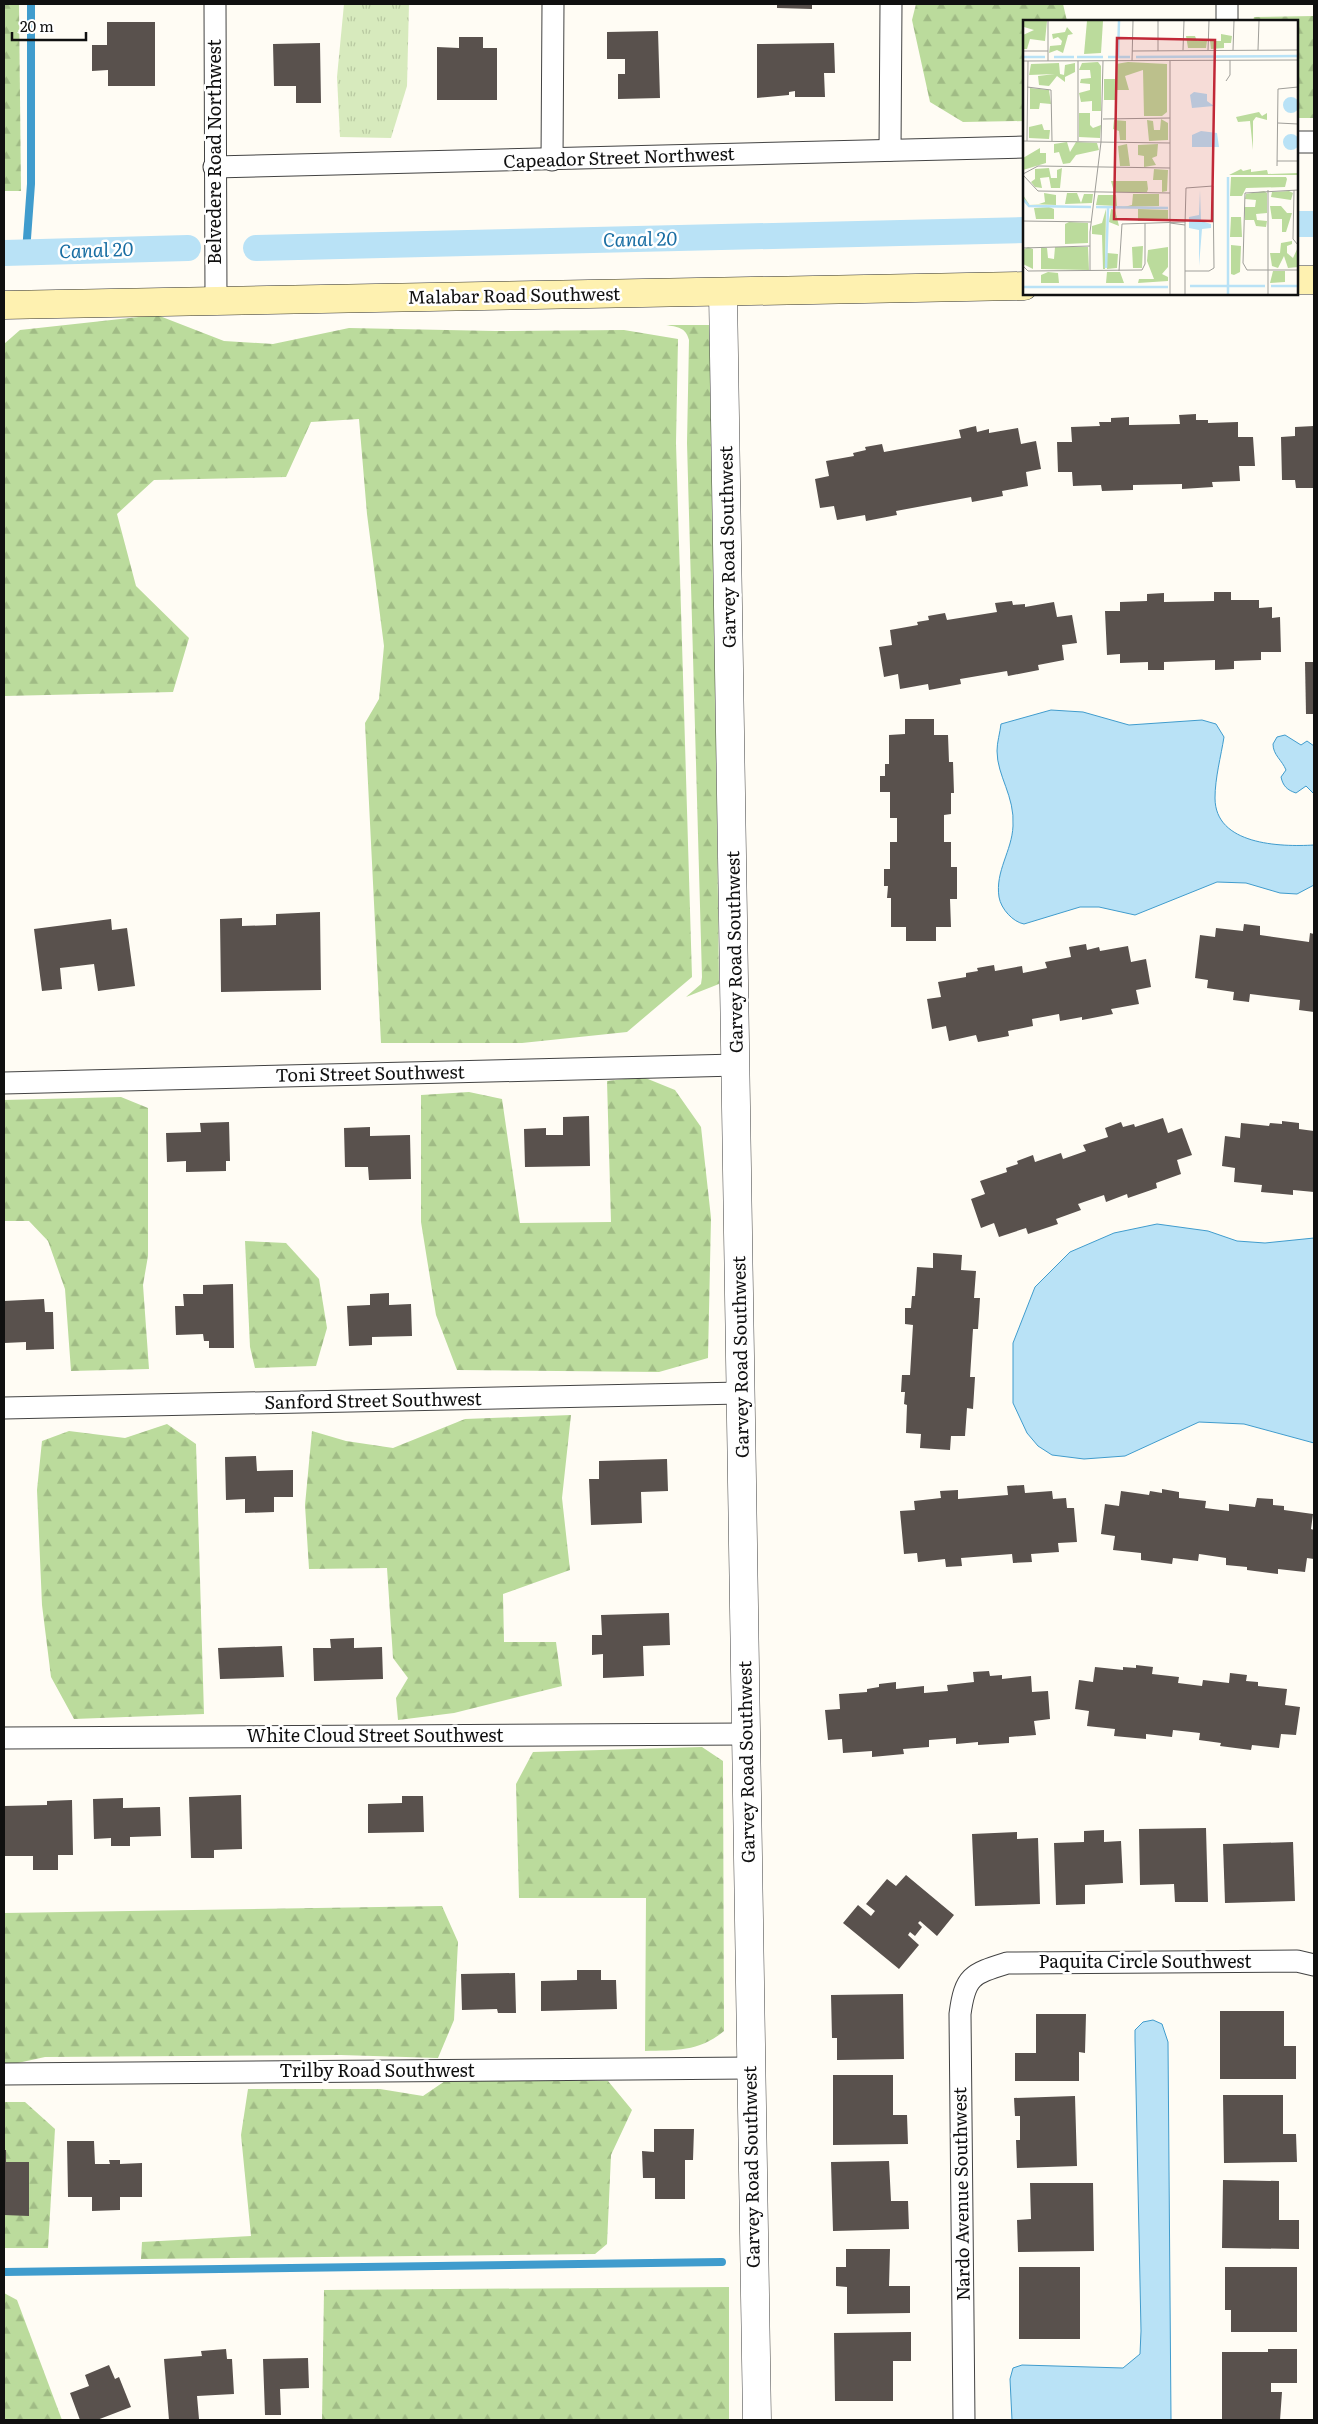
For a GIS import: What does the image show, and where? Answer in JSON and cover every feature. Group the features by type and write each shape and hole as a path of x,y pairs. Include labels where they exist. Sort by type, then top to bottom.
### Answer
{"main road":[{"path":"1298,280 1314,280"},
{"name":"Malabar Road Southwest","path":"4,305 1023,286"}],"street":[{"name":"Belvedere Road Northwest","path":"215,4 214,167 216,300"},
{"path":"552,160 553,4"},
{"path":"890,150 891,4"},
{"path":"1227,4 1227,20"},
{"path":"1298,142 1314,142"},
{"name":"Capeador Street Northwest","path":"214,167 1023,147"},
{"name":"Garvey Road Southwest","path":"723,293 737,1065 750,2068 757,2420"},
{"name":"Toni Street Southwest","path":"4,1082 737,1065"},
{"name":"Sanford Street Southwest","path":"4,1408 741,1393"},
{"name":"White Cloud Street Southwest","path":"4,1738 747,1734"},
{"name":"Paquita Circle Southwest","path":"978,1972 1007,1962 1297,1961 1314,1965"},
{"name":"Nardo Avenue Southwest","path":"964,2420 960,2014 963,1990 978,1972"},
{"name":"Trilby Road Southwest","path":"4,2074 750,2068"}],"green space":[{"path":"4,4 19,4 21,191 4,191"},
{"path":"344,4 409,4 407,86 391,138 340,137 337,77"},
{"path":"916,4 1063,4 1067,20 1023,20 1023,121 963,122 930,102 912,20"},
{"path":"1314,16 1314,118 1298,118 1298,20 1253,20 1254,17"},
{"path":"157,315 224,341 273,344 349,328 495,331 624,330 678,339 676,443 692,977 627,1032 522,1043 381,1043 365,723 379,699 384,646 367,514 359,419 311,422 286,477 154,480 117,514 136,586 189,638 173,692 5,696 4,344 20,330"},
{"path":"666,325 711,325 719,984 686,997 701,984 702,977 687,443 689,340 686,332 683,330"},
{"path":"643,1077 675,1090 701,1127 711,1218 708,1358 659,1372 457,1370 436,1315 421,1222 421,1095 469,1092 502,1099 520,1223 611,1222 607,1081"},
{"path":"121,1097 148,1108 148,1256 143,1285 149,1369 71,1371 65,1289 48,1241 29,1221 4,1221 4,1100"},
{"path":"245,1241 286,1243 319,1279 327,1328 316,1366 255,1368 250,1347"},
{"path":"571,1415 562,1498 570,1570 503,1594 504,1642 556,1642 562,1686 454,1713 398,1720 396,1698 408,1678 393,1658 387,1568 309,1569 305,1505 312,1431 346,1441 393,1448 465,1419"},
{"path":"167,1424 196,1444 204,1714 74,1719 51,1677 42,1605 37,1490 42,1441 69,1431 125,1438"},
{"path":"702,1747 723,1761 724,2031 715,2038 696,2046 677,2050 645,2051 646,1898 519,1898 516,1784 533,1752"},
{"path":"442,1906 458,1942 454,2020 438,2058 341,2055 45,2057 4,2066 4,1913"},
{"path":"445,2081 608,2081 632,2110 611,2155 607,2244 595,2254 141,2259 142,2242 251,2236 241,2135 248,2089 380,2089 423,2096"},
{"path":"4,2102 25,2102 55,2129 48,2248 4,2248"},
{"path":"729,2287 729,2419 726,2420 322,2420 324,2290"},
{"path":"4,2293 17,2300 62,2420 4,2420"}],"water":[{"path":"1051,710 1083,712 1129,725 1202,720 1216,724 1224,737 1215,790 1218,814 1226,825 1237,834 1252,840 1284,845 1314,845 1314,885 1297,894 1280,893 1246,883 1217,882 1135,915 1099,907 1080,907 1024,924 1016,921 1000,902 998,888 1001,870 1012,835 1013,815 998,760 998,741 1001,724"},
{"path":"1285,735 1301,745 1307,741 1314,746 1314,794 1306,786 1296,793 1288,789 1283,783 1281,777 1286,770 1274,751 1273,744 1277,737"},
{"path":"1157,1224 1208,1231 1237,1241 1265,1243 1314,1238 1314,1443 1244,1424 1199,1422 1125,1456 1084,1459 1052,1455 1038,1446 1027,1433 1013,1403 1013,1343 1035,1287 1070,1252 1114,1233"},
{"path":"1153,2020 1162,2024 1168,2042 1171,2420 1012,2420 1010,2379 1013,2368 1022,2365 1123,2368 1140,2354 1135,2030 1143,2022"}],"building":[{"path":"777,4 812,4 812,9 777,8"},
{"path":"107,22 155,22 155,86 108,86 108,70 92,71 92,45 107,45"},
{"path":"658,31 660,98 618,99 618,74 625,74 625,59 607,59 607,32"},
{"path":"459,37 483,37 483,48 497,48 497,100 437,100 437,47 459,48"},
{"path":"320,43 321,103 296,103 296,86 274,86 273,44"},
{"path":"834,43 835,73 824,73 825,97 795,97 795,91 789,92 789,95 757,98 757,44"},
{"path":"1196,414 1196,420 1208,420 1208,423 1238,422 1238,437 1253,437 1255,466 1239,466 1240,481 1212,482 1213,487 1182,489 1182,484 1133,485 1133,490 1102,491 1101,485 1073,486 1072,472 1058,472 1057,442 1072,442 1071,427 1100,426 1099,422 1111,422 1111,418 1129,417 1129,425 1180,424 1179,415"},
{"path":"976,426 977,432 989,429 989,433 1018,428 1021,444 1036,441 1041,469 1026,472 1028,486 1002,491 1003,496 972,502 971,497 896,511 897,515 866,521 865,515 837,520 834,506 820,508 815,479 829,476 826,461 854,456 853,453 866,450 865,447 882,444 884,452 961,438 959,430"},
{"path":"1314,426 1314,488 1296,488 1295,480 1282,480 1281,437 1295,436 1295,427"},
{"path":"1214,592 1231,592 1231,600 1259,600 1259,608 1272,607 1272,618 1280,617 1281,652 1261,652 1261,660 1234,661 1234,669 1215,670 1215,660 1164,662 1164,670 1148,670 1148,662 1120,663 1120,654 1107,655 1105,611 1120,611 1120,602 1147,601 1147,594 1164,593 1164,602 1214,601"},
{"path":"1012,601 1013,605 1025,604 1025,607 1054,602 1057,617 1072,615 1077,643 1062,645 1064,660 1038,665 1039,670 1008,676 1007,671 960,679 961,684 929,690 928,684 900,689 898,674 884,677 879,647 892,645 890,630 918,625 917,622 929,620 928,616 945,613 947,620 997,612 995,603"},
{"path":"1305,662 1314,662 1314,714 1306,714"},
{"path":"905,719 934,719 934,735 948,735 949,762 953,762 954,793 951,793 951,814 944,815 944,842 951,842 951,867 957,867 957,899 950,899 951,927 936,927 936,941 906,941 906,927 891,927 891,898 887,898 888,886 884,886 884,869 890,869 890,842 897,842 897,818 890,818 890,792 880,792 880,776 885,776 885,764 889,764 889,735 905,734"},
{"path":"320,912 321,990 221,992 220,919 242,918 242,926 276,925 276,914"},
{"path":"111,919 112,930 127,928 135,986 98,991 94,964 60,968 62,989 42,991 34,929"},
{"path":"1244,924 1260,926 1260,935 1309,942 1310,933 1314,934 1314,1012 1299,1010 1300,1000 1250,994 1249,1002 1233,1000 1234,992 1207,988 1208,980 1195,978 1200,935 1215,937 1216,928 1243,931"},
{"path":"1086,944 1087,950 1099,947 1100,951 1128,946 1131,962 1146,959 1151,987 1136,990 1139,1004 1111,1009 1113,1014 1082,1020 1082,1017 1060,1021 1059,1014 1032,1019 1033,1026 1008,1031 1009,1036 978,1042 976,1035 949,1041 946,1026 932,1029 927,999 941,997 938,982 966,977 966,973 978,971 977,968 994,965 995,971 1022,966 1023,973 1047,968 1045,962 1071,957 1069,947"},
{"path":"589,1116 590,1166 525,1167 524,1129 546,1128 546,1135 563,1135 563,1117"},
{"path":"1163,1118 1168,1133 1182,1128 1192,1155 1177,1160 1181,1174 1156,1183 1157,1188 1128,1198 1127,1194 1106,1202 1104,1195 1078,1204 1081,1210 1056,1219 1058,1224 1028,1234 1026,1228 999,1237 994,1223 981,1228 971,1199 985,1194 980,1181 1007,1172 1006,1168 1018,1164 1017,1161 1033,1155 1035,1162 1061,1153 1063,1159 1086,1151 1083,1145 1108,1137 1105,1128 1121,1122 1123,1127 1134,1124 1135,1127"},
{"path":"1282,1121 1299,1123 1299,1129 1314,1131 1314,1192 1293,1190 1293,1195 1261,1192 1262,1185 1234,1182 1235,1168 1222,1166 1225,1136 1240,1138 1241,1123 1269,1126 1270,1123 1282,1124"},
{"path":"229,1122 230,1161 226,1161 226,1171 186,1172 186,1161 167,1162 166,1133 201,1132 200,1123"},
{"path":"370,1127 370,1136 410,1135 411,1179 369,1180 368,1167 345,1167 344,1128"},
{"path":"933,1253 962,1255 961,1270 976,1271 974,1298 980,1298 978,1329 973,1329 970,1377 975,1377 973,1409 967,1408 965,1436 951,1436 950,1450 920,1448 921,1434 906,1433 907,1405 904,1404 905,1392 901,1392 902,1375 910,1375 913,1325 905,1324 905,1308 911,1308 912,1296 915,1296 917,1267 933,1268"},
{"path":"233,1284 234,1348 209,1348 209,1341 204,1341 203,1334 176,1335 175,1306 184,1306 183,1294 203,1294 203,1285"},
{"path":"389,1293 389,1305 411,1304 412,1336 372,1337 372,1345 349,1346 347,1306 370,1305 370,1294"},
{"path":"44,1299 45,1312 53,1312 54,1349 26,1350 26,1342 4,1343 4,1301"},
{"path":"256,1456 257,1471 293,1470 293,1497 274,1497 274,1512 245,1513 245,1499 226,1500 225,1457"},
{"path":"667,1459 668,1491 641,1492 642,1523 591,1525 589,1479 599,1479 599,1461"},
{"path":"1024,1485 1025,1493 1052,1491 1053,1499 1066,1498 1067,1508 1074,1508 1077,1542 1058,1543 1059,1552 1031,1554 1032,1562 1013,1563 1012,1554 961,1558 962,1566 946,1567 945,1559 918,1562 917,1553 904,1554 900,1511 915,1510 914,1501 941,1498 940,1491 958,1490 958,1499 1008,1495 1007,1486"},
{"path":"1162,1489 1179,1492 1179,1498 1206,1501 1205,1508 1229,1511 1229,1504 1255,1507 1257,1498 1273,1499 1273,1505 1284,1506 1284,1510 1313,1514 1311,1529 1314,1530 1314,1559 1307,1558 1305,1572 1278,1569 1278,1574 1247,1570 1247,1567 1226,1565 1226,1558 1199,1554 1198,1561 1173,1558 1172,1564 1141,1560 1141,1553 1113,1550 1115,1536 1101,1534 1105,1504 1119,1506 1121,1491 1149,1495 1150,1491 1162,1493"},
{"path":"669,1613 670,1645 643,1646 644,1676 603,1678 603,1654 592,1655 592,1635 602,1635 601,1615"},
{"path":"354,1638 354,1648 382,1647 383,1679 314,1681 313,1648 331,1648 330,1639"},
{"path":"282,1646 284,1677 220,1679 218,1648"},
{"path":"1136,1665 1153,1667 1152,1674 1179,1677 1178,1683 1202,1686 1203,1680 1229,1683 1230,1673 1247,1675 1246,1681 1258,1682 1258,1686 1287,1689 1285,1705 1300,1707 1296,1735 1281,1734 1279,1748 1252,1745 1251,1750 1220,1746 1221,1743 1199,1740 1200,1733 1173,1730 1172,1737 1146,1734 1146,1739 1114,1736 1115,1729 1087,1726 1089,1711 1075,1709 1079,1680 1093,1682 1095,1667 1123,1670 1123,1667 1136,1668"},
{"path":"989,1671 990,1676 1002,1675 1002,1679 1031,1676 1032,1692 1048,1691 1050,1719 1034,1721 1036,1735 1009,1737 1009,1743 978,1745 978,1742 956,1744 956,1738 929,1740 929,1747 903,1749 904,1754 872,1757 872,1751 843,1753 842,1739 828,1740 825,1710 840,1709 839,1694 867,1692 867,1689 879,1687 879,1684 896,1682 896,1689 924,1686 924,1693 948,1691 947,1685 974,1682 973,1672"},
{"path":"241,1795 242,1849 214,1850 214,1858 191,1858 189,1797"},
{"path":"402,1796 423,1796 424,1832 368,1833 368,1804 402,1803"},
{"path":"123,1798 123,1808 160,1807 161,1836 130,1837 130,1846 111,1846 111,1838 94,1839 93,1799"},
{"path":"72,1800 73,1855 58,1855 58,1870 33,1870 33,1856 4,1856 4,1806 47,1805 47,1801"},
{"path":"1206,1828 1208,1902 1175,1902 1174,1884 1140,1885 1139,1829"},
{"path":"1104,1830 1104,1842 1121,1841 1123,1883 1085,1885 1085,1904 1056,1905 1054,1843 1084,1842 1084,1831"},
{"path":"1017,1832 1017,1839 1038,1838 1040,1904 975,1906 972,1834"},
{"path":"1293,1842 1295,1901 1225,1903 1223,1844"},
{"path":"906,1875 954,1915 937,1936 920,1921 918,1923 922,1927 915,1936 910,1932 908,1935 919,1945 899,1969 843,1923 858,1905 871,1916 875,1911 866,1904 887,1879 896,1886"},
{"path":"577,1970 601,1970 601,1980 616,1980 617,2009 541,2011 541,1981 577,1980"},
{"path":"515,1973 516,2013 498,2013 497,2009 462,2010 461,1974"},
{"path":"903,1994 904,2059 837,2060 837,2038 832,2038 831,1995"},
{"path":"1220,2011 1284,2011 1284,2046 1296,2046 1296,2079 1220,2079"},
{"path":"1036,2014 1086,2014 1085,2053 1079,2052 1079,2081 1015,2081 1015,2053 1036,2053"},
{"path":"833,2075 893,2075 893,2115 907,2115 908,2144 833,2145"},
{"path":"1223,2095 1283,2095 1283,2134 1296,2134 1297,2162 1224,2163"},
{"path":"1075,2096 1077,2166 1017,2168 1016,2140 1020,2140 1020,2116 1015,2116 1014,2098"},
{"path":"654,2129 694,2129 693,2160 685,2160 685,2199 655,2199 655,2178 643,2178 642,2151 654,2152"},
{"path":"67,2141 94,2141 95,2164 110,2164 109,2160 120,2160 120,2164 142,2163 142,2197 120,2197 120,2210 92,2211 92,2197 68,2197"},
{"path":"4,2150 6,2150 6,2162 29,2162 29,2216 4,2215"},
{"path":"889,2161 891,2201 908,2201 909,2229 833,2231 831,2162"},
{"path":"1223,2180 1279,2181 1279,2220 1299,2220 1299,2249 1222,2248"},
{"path":"1030,2183 1093,2183 1094,2251 1018,2252 1017,2220 1031,2219"},
{"path":"846,2249 890,2249 889,2286 910,2286 910,2313 847,2314 847,2287 836,2286 836,2267 846,2267"},
{"path":"1019,2267 1080,2267 1080,2339 1019,2339"},
{"path":"1225,2267 1297,2267 1297,2332 1231,2332 1231,2310 1225,2310"},
{"path":"911,2332 911,2361 893,2361 893,2401 835,2401 834,2333"},
{"path":"226,2349 227,2359 232,2359 234,2394 197,2396 199,2419 169,2420 164,2359 202,2356 201,2351"},
{"path":"1268,2349 1297,2349 1297,2383 1271,2383 1271,2392 1282,2392 1280,2420 1222,2420 1222,2352 1268,2352"},
{"path":"308,2358 309,2388 280,2389 281,2415 265,2415 263,2359"},
{"path":"109,2365 115,2379 119,2377 131,2407 97,2420 80,2420 70,2393 89,2386 85,2375"}],"waterway":[{"path":"26,252 31,184 31,4"},
{"name":"Canal 20","path":"1298,224 1314,224"},
{"name":"Canal 20","path":"256,248 1023,230"},
{"name":"Canal 20","path":"4,253 188,248"},
{"path":"4,2272 722,2262"}]}
